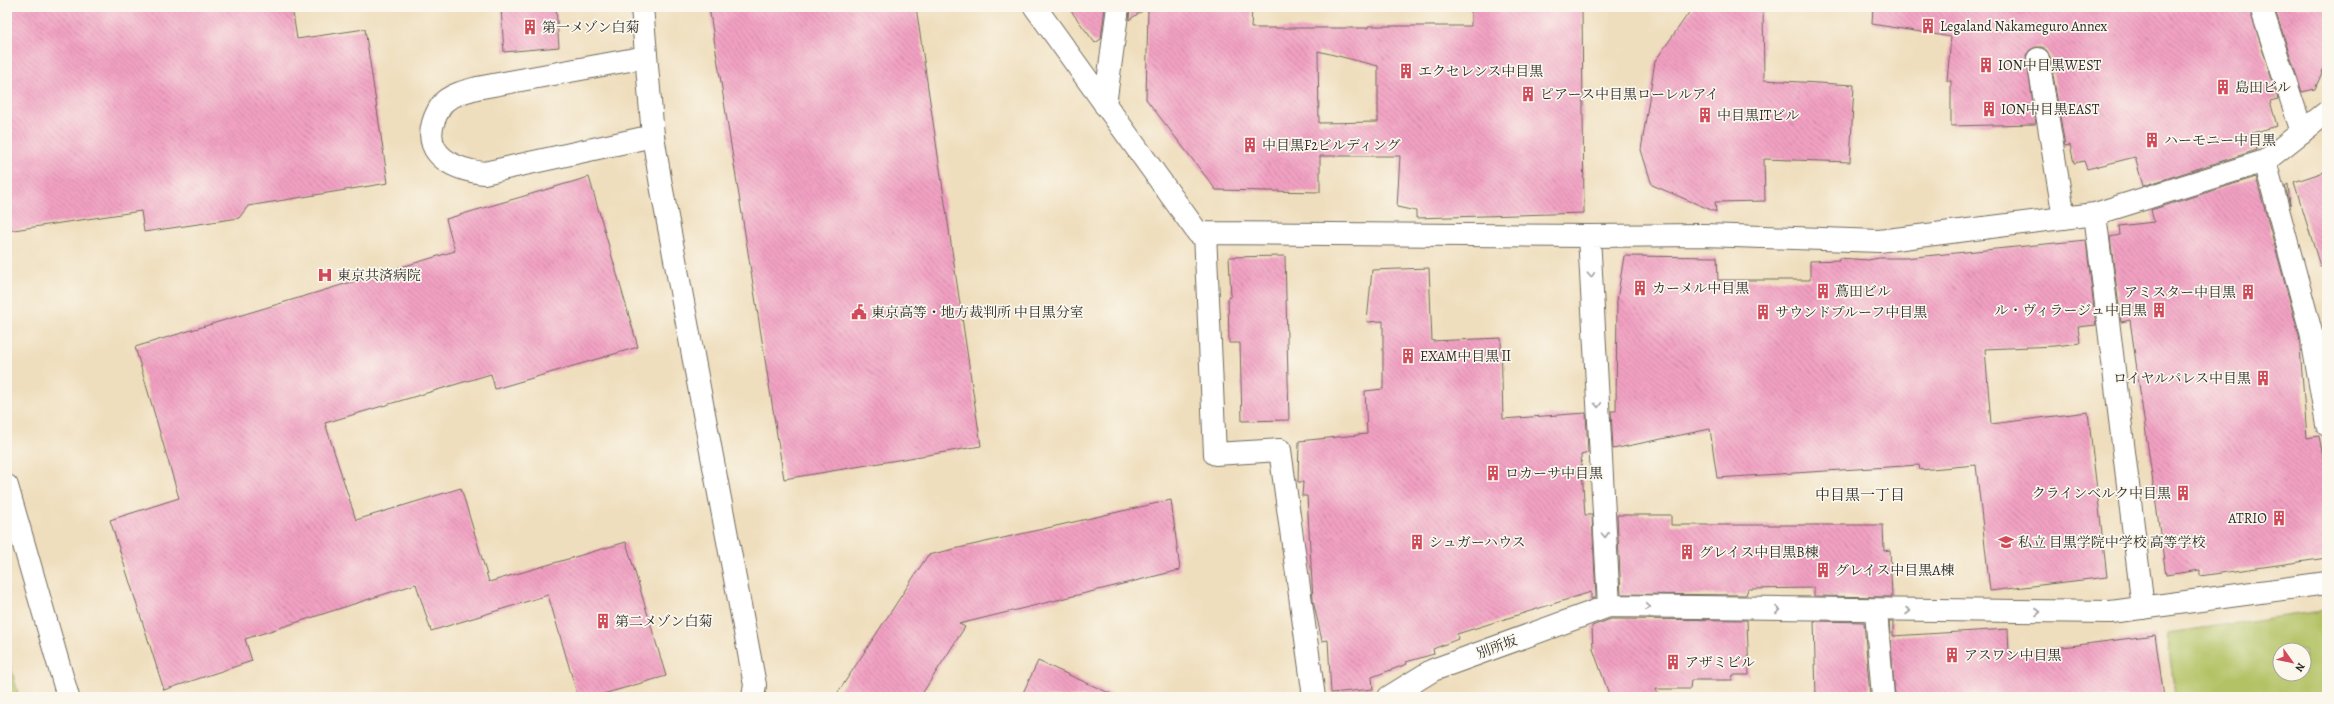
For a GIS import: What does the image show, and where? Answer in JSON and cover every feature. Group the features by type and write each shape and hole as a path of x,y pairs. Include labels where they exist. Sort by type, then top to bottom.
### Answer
{"street":[{"path":"642,7 653,136 756,685 753,697"},
{"path":"1035,7 1198,233 1589,236 1704,234 1879,241 2095,214 2265,161 2327,112"},
{"path":"1105,105 1118,7"},
{"path":"2261,7 2302,132"},
{"path":"646,57 477,88 444,102 435,116 430,133 438,154 450,164 466,171 484,173 653,136"},
{"path":"2038,59 2064,218"},
{"path":"2265,161 2311,332 2327,425"},
{"path":"2095,214 2143,608"},
{"path":"1205,233 1215,454 1280,450 1314,697"},
{"path":"1589,236 1610,606 1876,611 2111,612 2327,583"},
{"path":"7,486 68,697"},
{"name":"別所坂","path":"1389,697 1433,670 1610,606"},
{"path":"1876,611 1883,697"}],"green space":[{"path":"2327,610 2327,697 2175,697 2167,633"},
{"path":"7,653 19,697 7,697"}],"building":[{"path":"7,7 292,7 297,39 365,29 388,183 248,206 239,218 144,232 141,211 7,231"},
{"name":"第一メゾン白菊","path":"501,7 556,7 559,47 504,52"},
{"name":"東京高等・地方裁判所 中目黒分室","path":"709,7 916,7 981,446 784,479"},
{"path":"1068,7 1105,7 1101,39 1095,43"},
{"path":"1130,7 1148,7 1129,20"},
{"path":"1148,7 1252,7 1251,28 1368,28 1368,26 1471,26 1471,7 1582,7 1584,213 1416,218 1416,211 1397,207 1400,156 1320,156 1320,192 1216,190 1146,99","holes":["1318,51 1378,66 1378,122 1319,123"]},
{"name":"中目黒ITビル","path":"1693,7 1763,7 1764,80 1854,85 1850,162 1764,159 1765,201 1715,202 1716,212 1652,185 1641,150 1655,61"},
{"path":"1873,7 2249,7 2278,99 2270,101 2277,126 2252,133 2257,150 2143,186 2135,157 2087,169 2084,161 2074,163 2070,145 2065,146 2050,57 2047,51 2042,47 2036,47 2030,50 2026,55 2036,124 1951,126 1951,81 1947,81 1951,37 1872,24"},
{"path":"2274,7 2327,7 2327,61 2315,89 2302,92"},
{"path":"2327,171 2327,265 2320,266 2294,182"},
{"path":"589,177 638,347 495,389 491,374 325,423 356,520 461,488 489,582 626,542 666,676 593,697 578,697 548,595 431,631 416,584 245,639 252,661 164,690 110,520 179,498 135,347 455,251 446,219"},
{"path":"2256,177 2299,335 2307,438 2319,436 2327,478 2327,558 2200,576 2200,570 2166,575 2130,320 2121,322 2110,237 2120,235 2119,226 2154,222 2151,210"},
{"path":"2288,184 2290,205 2285,186"},
{"path":"2086,240 2096,325 2078,327 2080,343 2055,346 1985,349 1991,424 2088,412 2107,577 1990,591 1976,465 1920,470 1919,465 1717,478 1710,429 1613,449 1611,411 1616,411 1617,300 1624,256 1717,257 1718,280 1810,280 1810,261 1839,260 1839,258 1868,260 1879,258 1905,258"},
{"path":"1285,256 1289,420 1242,421 1240,343 1229,343 1228,297 1231,297 1229,257"},
{"path":"1429,268 1432,341 1501,338 1503,419 1586,413 1588,453 1581,455 1585,515 1592,515 1596,597 1591,599 1591,592 1457,634 1458,639 1433,649 1434,654 1406,662 1407,664 1372,677 1373,689 1331,693 1328,640 1322,641 1313,600 1307,496 1302,496 1303,482 1298,482 1299,441 1367,434 1365,391 1383,389 1383,321 1367,322 1372,270"},
{"path":"1171,500 1180,570 959,624 965,627 920,697 835,697 928,555"},
{"path":"1617,515 1671,515 1671,525 1883,525 1884,551 1890,550 1892,597 1814,596 1814,588 1748,589 1746,595 1621,594"},
{"name":"アザミビル","path":"1611,619 1747,620 1749,675 1733,675 1732,680 1691,680 1690,689 1656,689 1659,697 1610,697 1593,649 1592,626"},
{"path":"1814,621 1864,622 1870,697 1816,697"},
{"path":"1889,622 1893,622 1893,636 2008,629 2009,654 2155,635 2164,697 1895,697"},
{"path":"1038,661 1118,697 1021,697"}],"place":[{"name":"Legaland Nakameguro Annex","path":"1928,26"},
{"name":"第一メゾン白菊","path":"530,27"},
{"name":"ION中目黒WEST","path":"1986,65"},
{"name":"エクセレンス中目黒","path":"1406,71"},
{"name":"島田ビル","path":"2223,87"},
{"name":"ピアース中目黒ローレルアイ","path":"1528,94"},
{"name":"ION中目黒EAST","path":"1989,109"},
{"name":"中目黒ITビル","path":"1705,115"},
{"name":"ハーモニー中目黒","path":"2152,140"},
{"name":"中目黒F2ビルディング","path":"1250,145"},
{"name":"東京共済病院","path":"325,275"},
{"name":"カーメル中目黒","path":"1640,288"},
{"name":"蔦田ビル","path":"1823,291"},
{"name":"アミスター中目黒","path":"2248,292"},
{"name":"ル・ヴィラージュ中目黒","path":"2159,310"},
{"name":"東京高等・地方裁判所 中目黒分室","path":"859,312"},
{"name":"サウンドプルーフ中目黒","path":"1763,312"},
{"name":"EXAM中目黒Ⅱ","path":"1408,356"},
{"name":"ロイヤルパレス中目黒","path":"2263,378"},
{"name":"ロカーサ中目黒","path":"1493,473"},
{"name":"クラインベルク中目黒","path":"2183,493"},
{"name":"ATRIO","path":"2279,518"},
{"name":"シュガーハウス","path":"1417,542"},
{"name":"私立 目黒学院中学校 高等学校","path":"2006,542"},
{"name":"グレイス中目黒B棟","path":"1687,552"},
{"name":"グレイス中目黒A棟","path":"1823,570"},
{"name":"第二メゾン白菊","path":"603,621"},
{"name":"アスワン中目黒","path":"1952,655"},
{"name":"アザミビル","path":"1673,662"}],"district":[{"name":"中目黒一丁目","path":"1860,495"}]}
